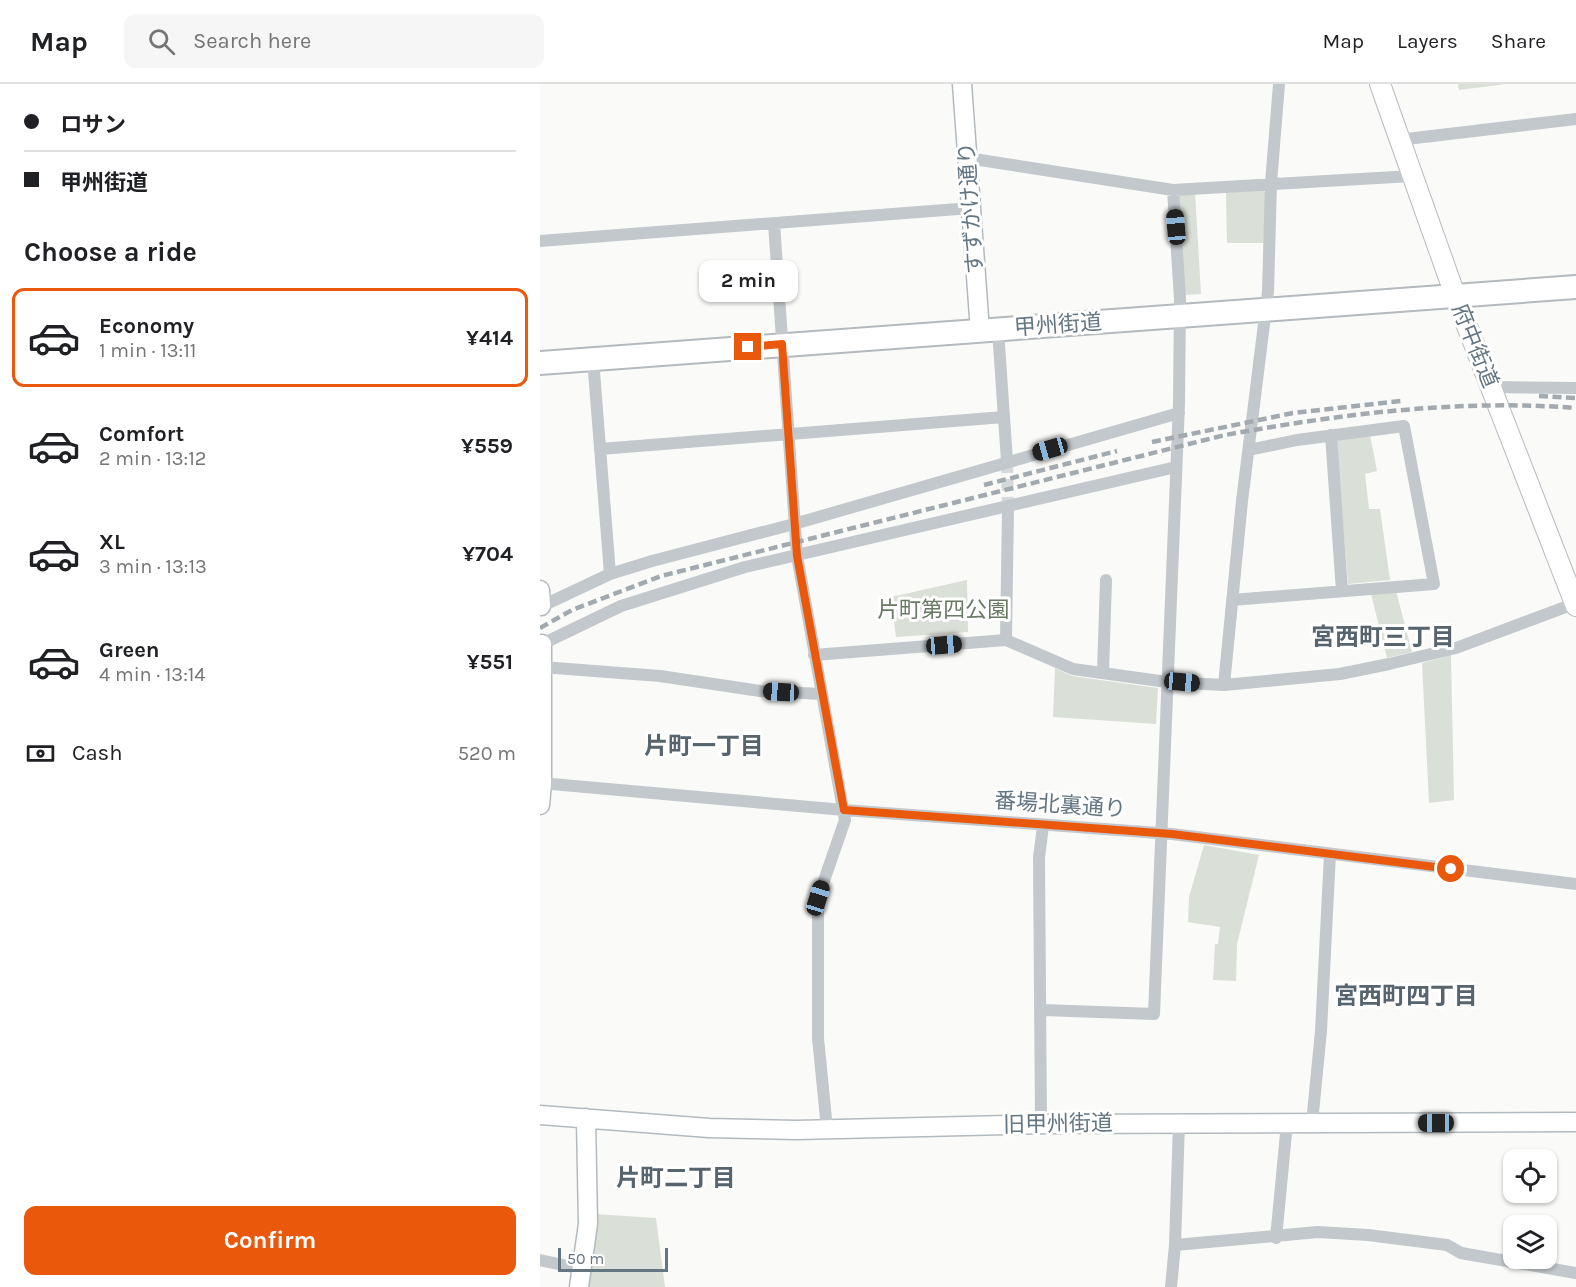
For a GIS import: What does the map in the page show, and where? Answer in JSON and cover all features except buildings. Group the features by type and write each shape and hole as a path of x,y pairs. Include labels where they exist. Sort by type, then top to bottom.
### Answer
{"highway":[{"name":"甲州街道","path":"540,363 1576,287"}],"main road":[{"name":"すずかけ通り","path":"962,84 971,207 989,331"},
{"name":"府中街道","path":"1380,84 1455,295 1576,604"},
{"path":"540,805 541,644"},
{"name":"旧甲州街道","path":"540,1115 708,1128 827,1129 1041,1124 1576,1122"},
{"path":"580,1278 588,1224 586,1118"}],"street":[{"path":"1224,685 1266,308 1271,183 1279,84"},
{"path":"1398,140 1576,119"},
{"path":"967,158 1173,190 1412,176"},
{"path":"1043,1010 1154,1014 1179,413 1180,316 1173,190"},
{"path":"540,241 971,207"},
{"path":"774,224 797,556 845,820 818,898 818,1038 827,1129"},
{"path":"989,331 1004,417 1007,461"},
{"path":"593,359 610,574"},
{"path":"1491,387 1576,388"},
{"path":"540,601 610,574 794,524 1179,413"},
{"path":"600,449 1004,417"},
{"path":"1232,600 1434,584 1404,426 1331,435 1249,450"},
{"path":"1331,435 1342,591"},
{"path":"541,644 582,622 661,591 745,567 1176,467"},
{"path":"1006,640 1008,507"},
{"path":"1103,673 1106,580"},
{"path":"814,655 1006,640 1073,669 1167,682 1224,685 1340,674 1389,664 1456,648 1576,604"},
{"path":"542,667 660,676 760,691 821,694"},
{"name":"番場北裏通り","path":"541,783 844,810 1160,834 1576,884"},
{"path":"1041,1124 1043,1010 1040,858 1043,825"},
{"path":"1312,1123 1321,1031 1330,854"},
{"path":"1171,1287 1175,1245 1179,1123"},
{"path":"1276,1238 1287,1123"},
{"path":"1175,1245 1276,1238 1318,1232 1368,1235 1447,1245 1461,1253 1576,1273"},
{"path":"540,1260 580,1278"}],"green space":[{"path":"1458,84 1506,84 1459,90"},
{"path":"1262,190 1267,194 1265,243 1227,243 1226,192"},
{"path":"1195,193 1201,294 1184,295 1178,194"},
{"path":"1370,435 1377,471 1365,474 1369,509 1380,509 1390,580 1348,584 1336,440"},
{"name":"片町第四公園","path":"967,580 968,632 896,637 891,597"},
{"path":"1396,591 1412,652 1387,658 1371,594"},
{"path":"1451,655 1454,800 1429,803 1422,663"},
{"path":"1055,668 1072,676 1158,688 1156,724 1053,717"},
{"path":"1204,845 1259,855 1237,944 1236,981 1213,980 1215,944 1218,944 1220,927 1188,922 1189,897"},
{"path":"594,1214 656,1218 665,1287 580,1287"}],"tunnel":[{"path":"1007,461 1008,507"}],"railway":[{"path":"1539,396 1576,398"},
{"path":"1152,442 1293,413 1401,401"},
{"path":"540,628 572,610 661,576 1225,435 1400,410 1488,405 1576,408"},
{"path":"984,485 1117,451"}],"district":[{"name":"宮西町三丁目","path":"1383,637"},
{"name":"片町一丁目","path":"704,746"},
{"name":"宮西町四丁目","path":"1406,996"},
{"name":"片町二丁目","path":"676,1178"}],"route":[{"path":"748,347 782,344 794,535 821,694 844,810 1172,834 1451,869"}]}
